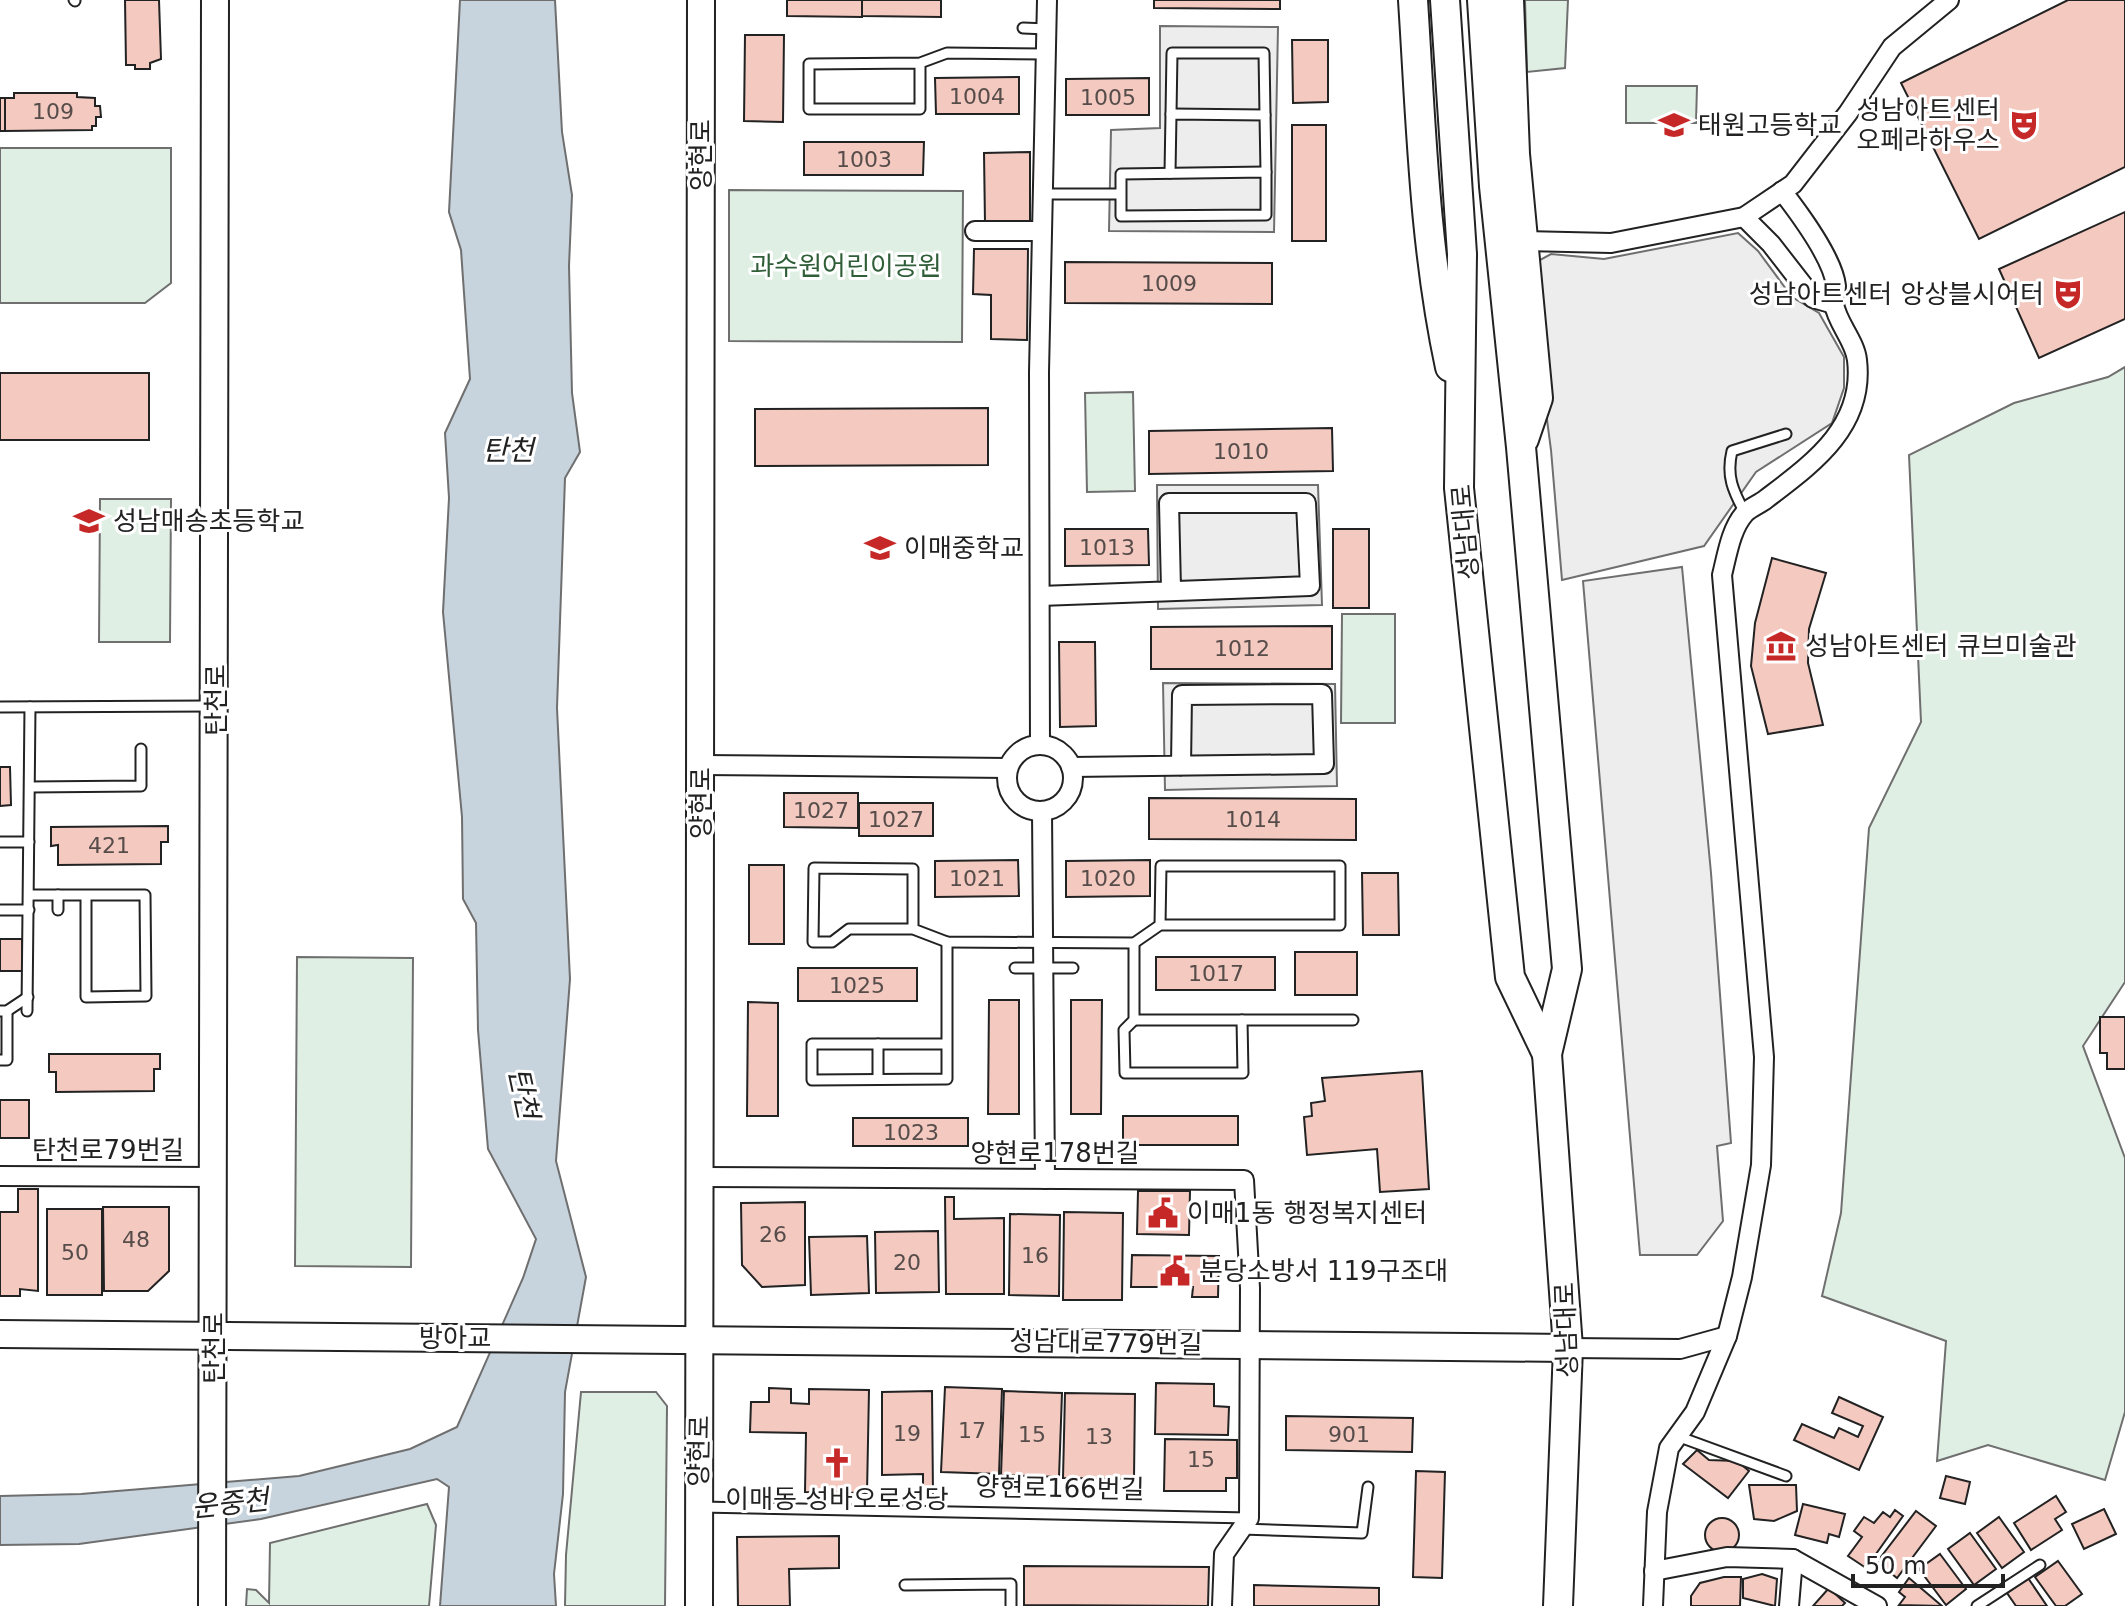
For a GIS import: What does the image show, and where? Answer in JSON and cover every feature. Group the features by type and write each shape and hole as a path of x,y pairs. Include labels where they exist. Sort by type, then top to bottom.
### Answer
{"main road":[{"name":"탄천로","path":"212,1595 215,0"},
{"name":"양현로","path":"699,1606 702,1177 701,0"},
{"path":"1413,0 1422,165 1441,325 1461,415"},
{"name":"성남대로","path":"1445,0 1462,254 1459,488 1510,977 1547,1054"},
{"name":"성남대로","path":"1482,0 1494,186 1521,447 1567,969 1547,1054 1568,1348 1558,1606"},
{"path":"1509,0 1521,241 1538,398 1521,447"},
{"path":"0,1334 214,1337"},
{"name":"방아교","path":"214,1337 643,1339"},
{"name":"성남대로779번길","path":"643,1339 1568,1348"}],"street":[{"path":"1040,745 1042,231 1047,0"},
{"path":"1521,241 1611,243 1744,217 1793,184 1848,113 1892,47 1949,0"},
{"path":"1653,1606 1657,1512 1669,1448 1695,1412 1727,1336 1742,1277 1761,1165 1764,1057 1722,575 1731,541 1745,513 1789,478 1810,467 1844,427 1857,383 1857,358 1834,304 1836,284 1822,254 1782,191"},
{"path":"1744,217 1771,244 1813,298 1834,304"},
{"path":"975,231 1042,231"},
{"path":"1040,596 1310,586 1306,503 1169,503 1171,589"},
{"path":"1071,767 1181,766 1324,764 1322,694 1182,695 1181,766"},
{"path":"1040,745 1061,752 1071,767 1073,783 1070,794 1063,803 1042,811 1031,810 1014,798 1007,778 1008,768 1020,751 1040,745"},
{"path":"701,765 1008,768"},
{"path":"1042,811 1045,1179"},
{"name":"탄천로79번길","path":"0,1176 215,1177"},
{"name":"양현로178번길","path":"702,1177 1244,1180 1250,1288 1248,1344"},
{"path":"1568,1348 1680,1349 1727,1336"},
{"path":"1222,1606 1224,1554 1245,1523 1248,1344"},
{"path":"1654,1571 1727,1557 1793,1559 1877,1606"},
{"path":"1789,1606 1793,1559"}],"lane":[{"path":"1023,28 1047,29"},
{"path":"920,63 920,109 809,109 809,64 920,63 947,53 1046,54"},
{"path":"1170,173 1172,53 1264,53 1266,172 1266,215 1121,216 1121,174 1266,172"},
{"path":"1171,114 1265,115"},
{"path":"1043,194 1121,194"},
{"path":"1745,513 1732,488 1728,469 1732,451 1749,443 1768,442 1786,434"},
{"path":"0,707 216,706"},
{"path":"27,1011 30,707"},
{"path":"30,787 141,786 141,749"},
{"path":"0,842 29,842"},
{"path":"913,929 913,869 814,868 813,942 832,942 849,929 913,929 947,942 1134,943 1160,925 1340,925 1340,866 1161,866 1160,925"},
{"path":"29,895 58,895 86,895 145,895 146,996 86,997 86,895"},
{"path":"58,895 58,910"},
{"path":"0,910 29,910"},
{"path":"947,942 947,1044 947,1079 812,1080 812,1044 947,1044"},
{"path":"1134,943 1134,1020 1124,1030 1125,1073 1243,1073 1242,1020"},
{"path":"1015,968 1073,968"},
{"path":"0,1060 7,1060 4,1011 28,997"},
{"path":"1134,1020 1353,1020"},
{"path":"878,1044 878,1079"},
{"path":"1677,1436 1786,1476"},
{"name":"양현로166번길","path":"698,1507 1245,1523 1362,1533 1368,1487"},
{"path":"1977,1606 2040,1565"},
{"path":"905,1585 1011,1584 1011,1606"},
{"path":"1996,1594 2004,1606"}],"green space":[{"path":"1525,0 1568,0 1565,68 1527,72"},
{"path":"1626,86 1697,86 1696,123 1626,123"},
{"path":"0,148 171,148 171,283 145,303 0,303"},
{"name":"과수원어린이공원","path":"729,190 963,191 962,342 729,341"},
{"path":"2125,367 2125,982 2083,1046 2125,1158 2125,1412 2105,1480 1988,1445 1937,1461 1946,1341 1822,1296 1841,1213 1869,828 1921,722 1909,455 2014,403 2108,377"},
{"path":"1133,392 1135,491 1087,492 1085,393"},
{"path":"100,499 171,499 170,642 99,642"},
{"path":"1342,614 1395,614 1395,723 1341,723"},
{"path":"297,957 413,958 411,1267 295,1266"},
{"path":"581,1392 656,1392 667,1406 665,1606 565,1606 566,1555"},
{"path":"427,1504 436,1525 429,1606 246,1606 247,1589 256,1590 269,1603 270,1543"}],"shaded area":[{"path":"1160,26 1278,27 1274,232 1109,231 1111,130 1160,128"},
{"path":"1738,233 1758,251 1792,297 1819,313 1844,357 1844,388 1832,423 1756,472 1704,546 1562,580 1551,450 1527,267 1551,254 1604,259"},
{"path":"1157,485 1318,485 1322,605 1158,609"},
{"path":"1682,567 1711,873 1731,1143 1717,1146 1723,1221 1697,1255 1640,1255 1583,581"},
{"path":"1163,683 1335,684 1337,786 1165,790"}],"water":[{"name":"탄천","path":"460,0 555,0 562,132 572,195 569,266 572,393 580,452 565,478 557,708 570,979 556,1161 586,1277 565,1392 563,1494 554,1574 556,1606 440,1606 449,1487 437,1479 261,1519 79,1544 0,1545 0,1496 81,1494 299,1476 410,1449 457,1427 523,1278 536,1239 488,1149 478,1030 476,923 463,899 462,817 443,612 449,498 445,433 470,379 461,250 449,212"}],"building":[{"path":"125,0 159,0 161,59 150,63 150,69 135,69 135,65 126,65"},
{"path":"787,0 862,0 862,17 787,16"},
{"path":"862,0 941,0 941,17 862,16"},
{"path":"1154,0 1280,0 1280,9 1154,8"},
{"name":"성남아트센터 오페라하우스","path":"2068,0 2125,0 2125,167 1979,239 1901,83"},
{"path":"745,35 784,35 783,122 744,121"},
{"path":"1292,40 1328,40 1328,102 1293,103"},
{"path":"1019,77 1019,114 936,114 935,78"},
{"path":"1149,78 1149,115 1066,115 1066,79"},
{"path":"14,93 77,93 77,97 95,98 95,106 100,106 101,117 96,117 96,126 92,126 92,130 5,131 5,98 14,98"},
{"path":"0,98 5,98 5,131 0,131"},
{"path":"1292,125 1326,125 1326,241 1292,241"},
{"path":"804,142 924,142 923,175 804,175"},
{"path":"1030,152 1030,223 985,223 984,153"},
{"name":"성남아트센터 앙상블시어터","path":"2125,212 2125,319 2039,358 1999,269"},
{"path":"974,249 1028,249 1027,340 991,339 991,295 973,294"},
{"path":"1065,262 1272,263 1272,304 1065,303"},
{"path":"0,373 149,373 149,440 0,440"},
{"path":"988,408 988,465 755,466 755,409"},
{"path":"1332,428 1333,471 1149,474 1149,431"},
{"path":"1065,529 1148,529 1149,565 1065,566"},
{"path":"1333,529 1369,529 1369,608 1333,608"},
{"name":"성남아트센터 큐브미술관","path":"1772,558 1826,573 1809,629 1808,663 1823,725 1768,734 1751,666 1755,623"},
{"path":"1332,626 1332,669 1151,669 1151,627"},
{"path":"1059,642 1095,642 1096,726 1060,727"},
{"path":"0,767 10,767 11,805 0,806"},
{"path":"784,793 858,793 858,828 784,827"},
{"path":"1149,798 1356,799 1356,840 1149,839"},
{"path":"859,803 933,803 933,836 859,836"},
{"path":"168,826 168,842 161,842 161,864 58,865 58,845 51,846 51,827"},
{"path":"1018,860 1019,896 935,897 935,861"},
{"path":"1150,860 1150,896 1066,897 1066,861"},
{"path":"749,865 784,865 784,944 749,944"},
{"path":"1362,873 1398,873 1399,935 1363,935"},
{"path":"0,939 22,939 23,971 0,971"},
{"path":"1295,952 1357,952 1357,995 1295,995"},
{"path":"1156,957 1275,957 1275,990 1156,990"},
{"path":"798,968 917,968 917,1001 798,1001"},
{"path":"989,1000 1019,1000 1019,1114 988,1114"},
{"path":"1071,1000 1102,1000 1101,1114 1071,1114"},
{"path":"748,1002 778,1003 778,1116 747,1116"},
{"path":"2100,1017 2125,1017 2125,1069 2107,1069 2107,1053 2100,1053"},
{"path":"49,1054 160,1054 160,1069 154,1069 154,1091 56,1092 56,1072 49,1072"},
{"path":"1422,1071 1429,1189 1380,1192 1377,1149 1307,1155 1304,1117 1312,1116 1311,1103 1325,1101 1322,1078"},
{"path":"0,1100 29,1100 29,1138 0,1138"},
{"path":"1123,1116 1238,1116 1238,1145 1123,1145"},
{"path":"853,1118 968,1118 968,1146 853,1146"},
{"path":"18,1189 38,1189 38,1291 20,1289 20,1296 0,1296 0,1212 18,1212"},
{"name":"이매1동 행정복지센터","path":"1138,1191 1190,1191 1189,1235 1137,1234"},
{"path":"945,1197 954,1197 954,1219 1004,1218 1004,1294 946,1294"},
{"path":"805,1202 805,1285 762,1287 742,1265 741,1203"},
{"path":"103,1207 169,1207 169,1271 148,1291 104,1291"},
{"path":"47,1209 102,1209 102,1295 47,1295"},
{"path":"1064,1212 1123,1213 1122,1300 1063,1300"},
{"path":"1010,1214 1060,1215 1059,1296 1009,1295"},
{"path":"938,1231 939,1292 876,1293 875,1232"},
{"path":"867,1236 869,1293 811,1295 809,1237"},
{"name":"분당소방서 119구조대","path":"1132,1255 1219,1256 1218,1297 1192,1297 1193,1287 1131,1287"},
{"path":"1156,1383 1214,1384 1214,1406 1229,1407 1228,1435 1155,1434"},
{"path":"945,1387 1002,1389 999,1474 941,1472"},
{"name":"이매동 성바오로성당","path":"769,1388 791,1389 791,1403 809,1404 809,1389 869,1390 867,1493 805,1492 806,1433 750,1432 751,1402 769,1402"},
{"path":"932,1391 933,1494 923,1494 923,1474 882,1475 882,1392"},
{"path":"1004,1391 1062,1393 1059,1477 1001,1475"},
{"path":"1065,1393 1135,1394 1134,1479 1063,1478"},
{"path":"1839,1397 1883,1417 1859,1470 1794,1440 1802,1424 1834,1438 1839,1428 1858,1437 1863,1426 1832,1413"},
{"path":"1286,1416 1413,1418 1412,1452 1286,1450"},
{"path":"1165,1439 1237,1440 1237,1478 1226,1478 1226,1491 1164,1491"},
{"path":"1697,1450 1709,1460 1737,1461 1749,1471 1728,1498 1683,1464"},
{"path":"1416,1471 1445,1472 1442,1578 1413,1577"},
{"path":"1946,1476 1970,1482 1965,1504 1940,1498"},
{"path":"1749,1485 1796,1485 1797,1511 1774,1521 1754,1519"},
{"path":"2056,1496 2066,1512 2055,1519 2062,1530 2031,1550 2014,1523"},
{"path":"1803,1504 1845,1514 1839,1537 1829,1534 1827,1543 1795,1535"},
{"path":"2104,1509 2116,1534 2084,1549 2072,1524"},
{"path":"1895,1510 1903,1516 1866,1568 1848,1556 1862,1537 1854,1531 1864,1517 1874,1523 1883,1512 1890,1517"},
{"path":"1916,1511 1936,1526 1897,1578 1877,1562"},
{"path":"1999,1517 2024,1552 2002,1568 1977,1533"},
{"path":"1722,1518 1734,1523 1739,1535 1734,1547 1722,1552 1710,1547 1705,1535 1710,1523"},
{"path":"1970,1533 1996,1569 1974,1585 1948,1549"},
{"path":"839,1536 839,1568 789,1569 790,1606 738,1606 737,1537"},
{"path":"1940,1554 1966,1589 1946,1605 1919,1569"},
{"path":"2058,1561 2082,1594 2065,1606 2056,1606 2035,1577"},
{"path":"1024,1566 1209,1567 1208,1606 1024,1605"},
{"path":"1762,1574 1777,1579 1775,1606 1743,1598 1743,1579"},
{"path":"1724,1577 1741,1577 1740,1606 1691,1606 1691,1596 1700,1583"},
{"path":"1909,1578 1942,1606 1899,1605 1905,1597 1899,1592"},
{"path":"2028,1578 2047,1606 2016,1606 2007,1593"},
{"path":"1254,1585 1379,1588 1379,1606 1254,1606"},
{"path":"1829,1588 1845,1603 1842,1606 1813,1606"}],"place":[{"name":"태원고등학교","path":"1674,125"},
{"name":"성남아트센터 오페라하우스","path":"2024,125"},
{"name":"성남아트센터 앙상블시어터","path":"2068,294"},
{"name":"성남매송초등학교","path":"89,521"},
{"name":"이매중학교","path":"880,548"},
{"name":"성남아트센터 큐브미술관","path":"1781,646"},
{"name":"이매1동 행정복지센터","path":"1163,1213"},
{"name":"분당소방서 119구조대","path":"1175,1271"},
{"name":"이매동 성바오로성당","path":"837,1463"}],"water label":[{"name":"운중천","path":"230,1503"}]}
